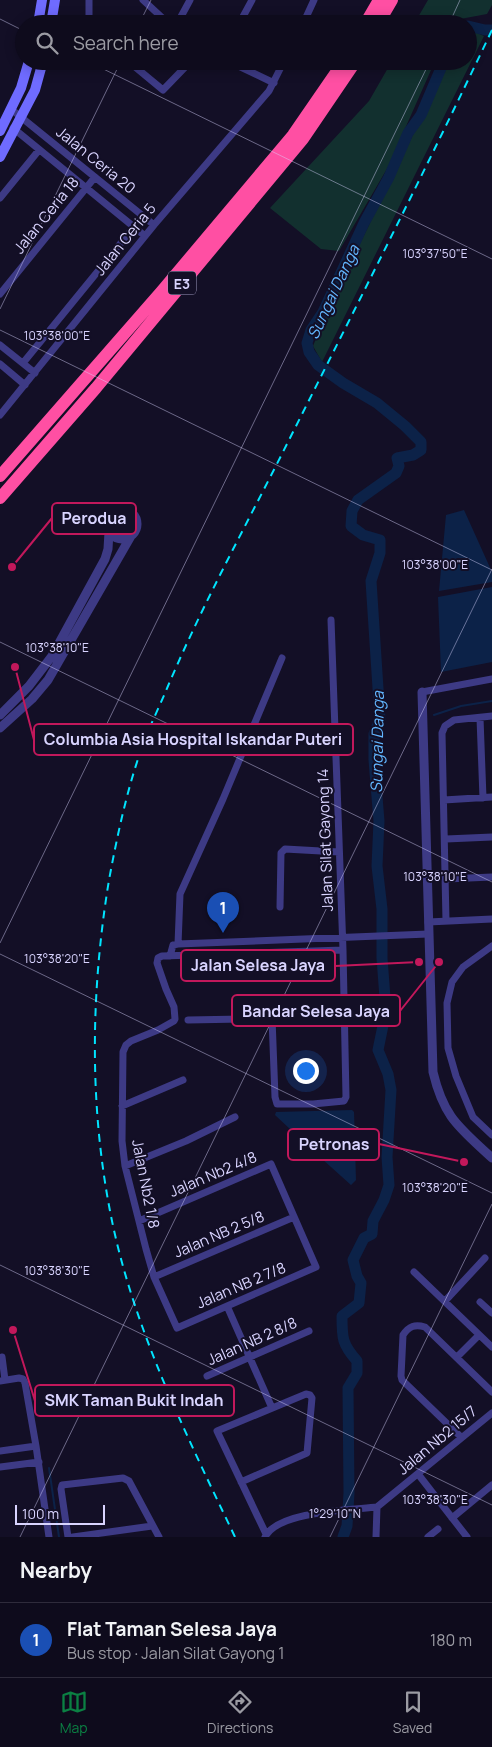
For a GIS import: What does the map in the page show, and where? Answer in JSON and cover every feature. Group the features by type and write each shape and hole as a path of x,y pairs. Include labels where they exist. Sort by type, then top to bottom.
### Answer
{"highway":[{"path":"370,15 379,0"},
{"path":"383,15 392,0"},
{"name":"E3","path":"0,476 161,292 292,135 338,70"},
{"name":"E3","path":"0,498 96,388 303,138 350,70"}],"main road":[{"path":"40,15 42,0"},
{"path":"52,15 55,0"},
{"path":"2,126 21,88 26,70"},
{"path":"0,157 35,90 41,70"}],"street":[{"path":"89,0 89,15"},
{"path":"143,0 159,15"},
{"path":"182,15 190,0"},
{"path":"244,15 252,0"},
{"path":"306,15 314,0"},
{"path":"139,70 163,90 183,70"},
{"path":"247,70 274,83"},
{"name":"Jalan Ceria 5","path":"0,415 154,225 269,91 280,70"},
{"name":"Jalan Ceria 20","path":"11,109 154,225"},
{"name":"Jalan Ceria 20","path":"2,126 14,130 145,236"},
{"path":"0,198 39,150"},
{"name":"Jalan Ceria 18","path":"0,294 95,177"},
{"path":"23,363 134,227"},
{"path":"0,344 35,373"},
{"path":"0,364 26,385"},
{"path":"0,715 30,686 52,656 105,559 108,549 108,518 115,511 125,509 133,514 136,518 137,528 48,680 32,699 0,728"},
{"path":"109,532 117,539 127,539 131,536"},
{"name":"Jalan Silat Gayong 14","path":"272,1018 275,1101 280,1106 344,1101 346,1097 343,938 331,620"},
{"path":"178,944 180,894 223,799 282,658"},
{"path":"492,679 422,692 432,1057 437,1088 442,1104 453,1122 492,1158"},
{"path":"446,921 446,839 442,733 445,726 454,720 492,716"},
{"path":"480,718 483,798"},
{"path":"444,800 492,797"},
{"path":"446,839 492,837"},
{"path":"280,907 281,853 286,849 339,852"},
{"path":"446,879 492,877"},
{"path":"428,922 492,919"},
{"path":"343,950 170,956 173,944 428,934"},
{"path":"492,946 463,967 452,982 447,1003 448,1048 456,1076 473,1117 492,1135"},
{"name":"Jalan Nb2 1/8","path":"170,956 158,958 157,963 174,1007 175,1019 158,1030 131,1041 122,1052 122,1141 125,1166 154,1277 177,1328"},
{"path":"188,1020 343,1017"},
{"path":"122,1106 183,1080"},
{"path":"125,1166 235,1117"},
{"name":"Jalan Nb2 4/8","path":"139,1221 271,1164 294,1217"},
{"name":"Jalan NB 2 7/8","path":"177,1328 316,1268 294,1217"},
{"name":"Jalan NB 2 5/8","path":"154,1277 294,1217"},
{"path":"445,1302 485,1258"},
{"path":"414,1272 492,1347"},
{"path":"480,1302 492,1313"},
{"path":"227,1306 272,1408"},
{"path":"461,1437 402,1380 403,1335 406,1329 414,1326 425,1327 492,1392"},
{"name":"Jalan NB 2 8/8","path":"207,1376 309,1331"},
{"path":"457,1357 479,1335"},
{"path":"2,1357 3,1381 19,1378 23,1379 25,1383 49,1537"},
{"path":"241,1482 306,1454 312,1398 310,1395 306,1394 217,1431 265,1536 272,1528 306,1514 377,1507 376,1537"},
{"name":"Jalan Nb2 15/7","path":"377,1507 492,1413"},
{"path":"0,1451 36,1446"},
{"path":"0,1467 38,1462"},
{"path":"418,1474 467,1537"},
{"path":"68,1537 62,1485 126,1479 159,1537"},
{"path":"452,1518 492,1485"},
{"path":"73,1537 108,1534 152,1526"},
{"path":"428,1537 438,1529"}],"green space":[{"path":"428,0 492,0 492,5 487,14 477,16 419,15"},
{"path":"477,33 484,36 477,50"},
{"path":"387,70 431,70 388,167 339,251 321,249 270,208 369,101"},
{"path":"445,70 467,70 322,362 313,346 331,303"}],"water":[{"path":"464,510 492,572 492,582 439,591 446,515"},
{"path":"492,587 492,662 441,672 438,597"},
{"path":"352,1110 354,1112 355,1140 353,1142 305,1143 275,1115 276,1112"},
{"path":"353,1145 355,1147 356,1180 351,1185 311,1149 311,1147"}],"waterway":[{"name":"Sungai Danga","path":"477,28 492,30"},
{"name":"Sungai Danga","path":"343,1537 347,1526 349,1493 348,1388 357,1373 357,1361 348,1350 344,1340 342,1316 359,1303 361,1283 353,1260 364,1238 372,1234 373,1221 384,1200 389,1185 387,1157 391,1090 388,1074 378,1050 386,1011 382,958 382,909 377,866 379,821 374,760 374,734 380,719 371,581 380,553 380,540 363,535 351,526 352,511 358,500 396,473 399,466 397,458 413,455 421,450 421,442 377,403 343,383 318,365 309,352 307,343 311,330 323,312 364,223 389,177 408,133 421,115 440,70"},
{"path":"434,715 461,706 492,701"},
{"path":"49,1468 59,1537"}],"railway":[{"path":"477,62 492,30"},
{"path":"235,1537 179,1418 146,1337 132,1296 110,1211 98,1129 95,1046 99,962 109,880 122,816 135,768 146,736 182,654 473,70"}],"place":[{"name":"Perodua","path":"12,567"},
{"name":"Columbia Asia Hospital Iskandar Puteri","path":"15,667"},
{"name":"Flat Taman Selesa Jaya","path":"223,933"},
{"name":"Jalan Selesa Jaya","path":"419,962"},
{"name":"Bandar Selesa Jaya","path":"439,962"},
{"name":"Petronas","path":"464,1162"},
{"name":"SMK Taman Bukit Indah","path":"13,1330"}]}
